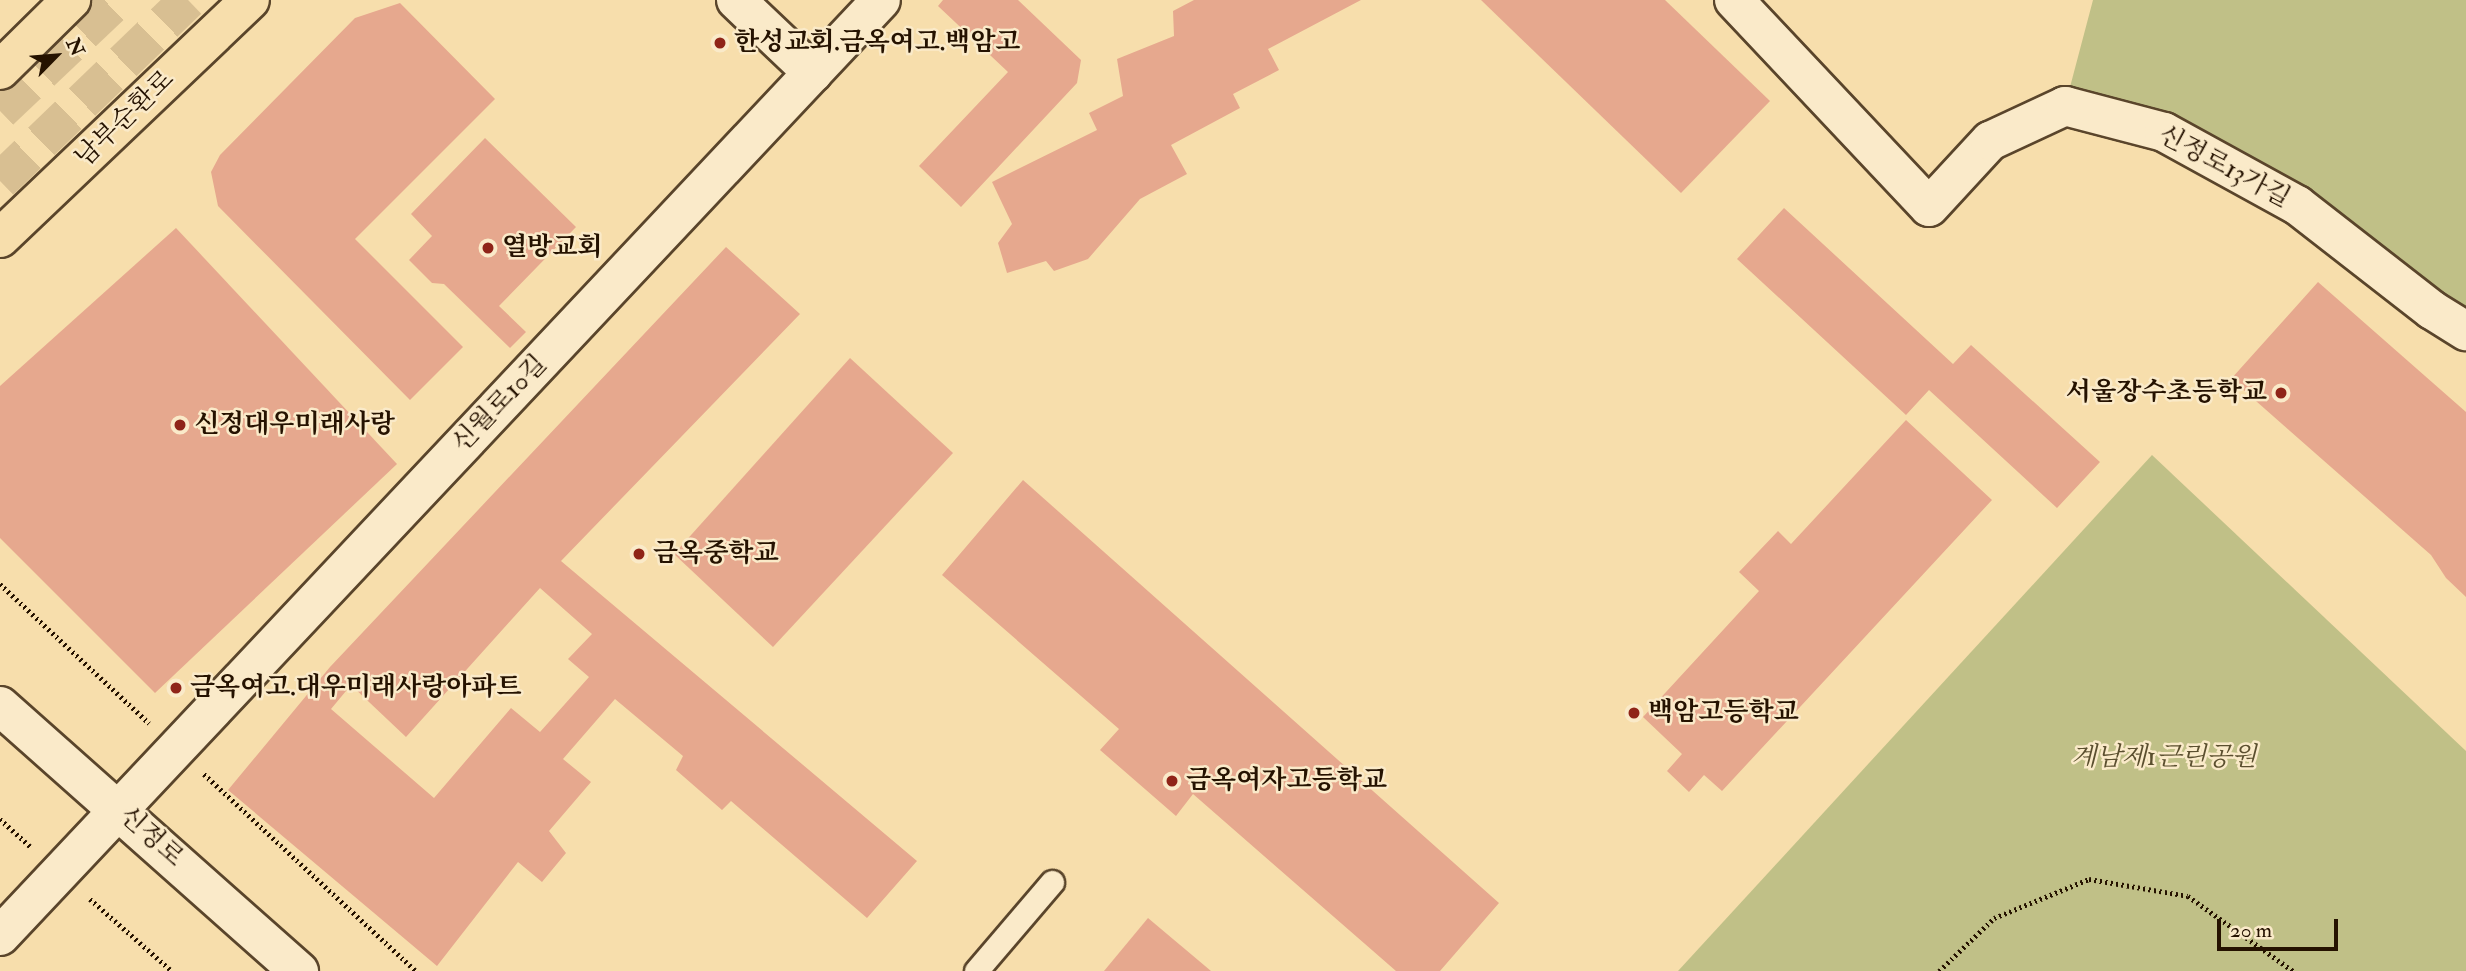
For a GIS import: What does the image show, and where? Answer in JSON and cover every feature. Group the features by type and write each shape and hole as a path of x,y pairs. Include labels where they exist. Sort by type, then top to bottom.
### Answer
{"main road":[{"path":"0,70 71,0"},
{"name":"남부순환로","path":"0,238 250,0"}],"street":[{"path":"737,0 813,73"},
{"name":"신월로10길","path":"0,936 118,807 881,0"},
{"name":"신정로13가길","path":"1734,0 1929,207 1990,141 2065,106 2164,132 2297,205 2432,310 2466,331"},
{"name":"신정로","path":"0,706 118,807 299,971"}],"lane":[{"path":"976,971 1052,882"}],"path":[{"path":"1939,971 1994,918 2089,880 2188,896 2294,971"}],"green space":[{"path":"2093,0 2466,0 2466,331 2297,205 2065,106"},
{"name":"계남제1근린공원","path":"2152,455 2466,751 2466,971 1678,971"}],"building":[{"path":"943,0 1018,0 1081,60 1077,83 961,207 919,166 1008,72 938,6"},
{"path":"1194,0 1361,0 1268,49 1279,70 1233,94 1240,108 1171,145 1187,174 1140,199 1088,259 1054,271 1046,261 1007,273 998,243 1012,224 992,182 1097,130 1089,113 1123,96 1117,59 1174,36 1173,11"},
{"path":"1481,0 1665,0 1770,101 1681,193"},
{"path":"400,3 495,99 355,239 463,347 410,400 218,206 211,172 220,155 355,18"},
{"name":"열방교회","path":"485,138 576,227 499,306 526,332 510,348 444,284 432,283 409,260 432,236 411,214"},
{"path":"1784,208 1953,364 1971,345 2100,462 2057,508 1929,390 1906,415 1737,259"},
{"name":"신정대우미래사랑","path":"176,228 397,464 155,693 0,538 0,386"},
{"path":"726,247 800,314 561,561 917,861 867,918 731,801 722,810 676,770 683,756 615,699 563,759 591,782 549,831 566,853 542,882 518,862 437,966 228,790 330,667","holes":["540,588 592,634 568,659 589,677 540,732 511,708 434,798 331,709 351,685 406,737"]},
{"path":"2318,282 2466,412 2466,597 2446,578 2431,555 2231,379"},
{"path":"850,358 953,453 773,647 674,554"},
{"path":"1906,420 1992,500 1722,791 1704,775 1689,792 1667,771 1682,754 1643,717 1759,591 1739,572 1778,531 1791,544"},
{"path":"1023,480 1499,903 1440,971 1396,971 1193,794 1176,816 1100,750 1119,729 942,575"},
{"path":"1148,918 1211,971 1104,971"}],"tunnel":[{"path":"0,111 117,0"},
{"path":"0,181 188,0"}],"place":[{"name":"한성교회.금옥여고.백암고","path":"720,43"},
{"name":"열방교회","path":"488,248"},
{"name":"서울장수초등학교","path":"2281,393"},
{"name":"신정대우미래사랑","path":"180,425"},
{"name":"금옥중학교","path":"639,554"},
{"name":"금옥여고.대우미래사랑아파트","path":"176,688"},
{"name":"백암고등학교","path":"1634,713"},
{"name":"금옥여자고등학교","path":"1172,781"}]}
